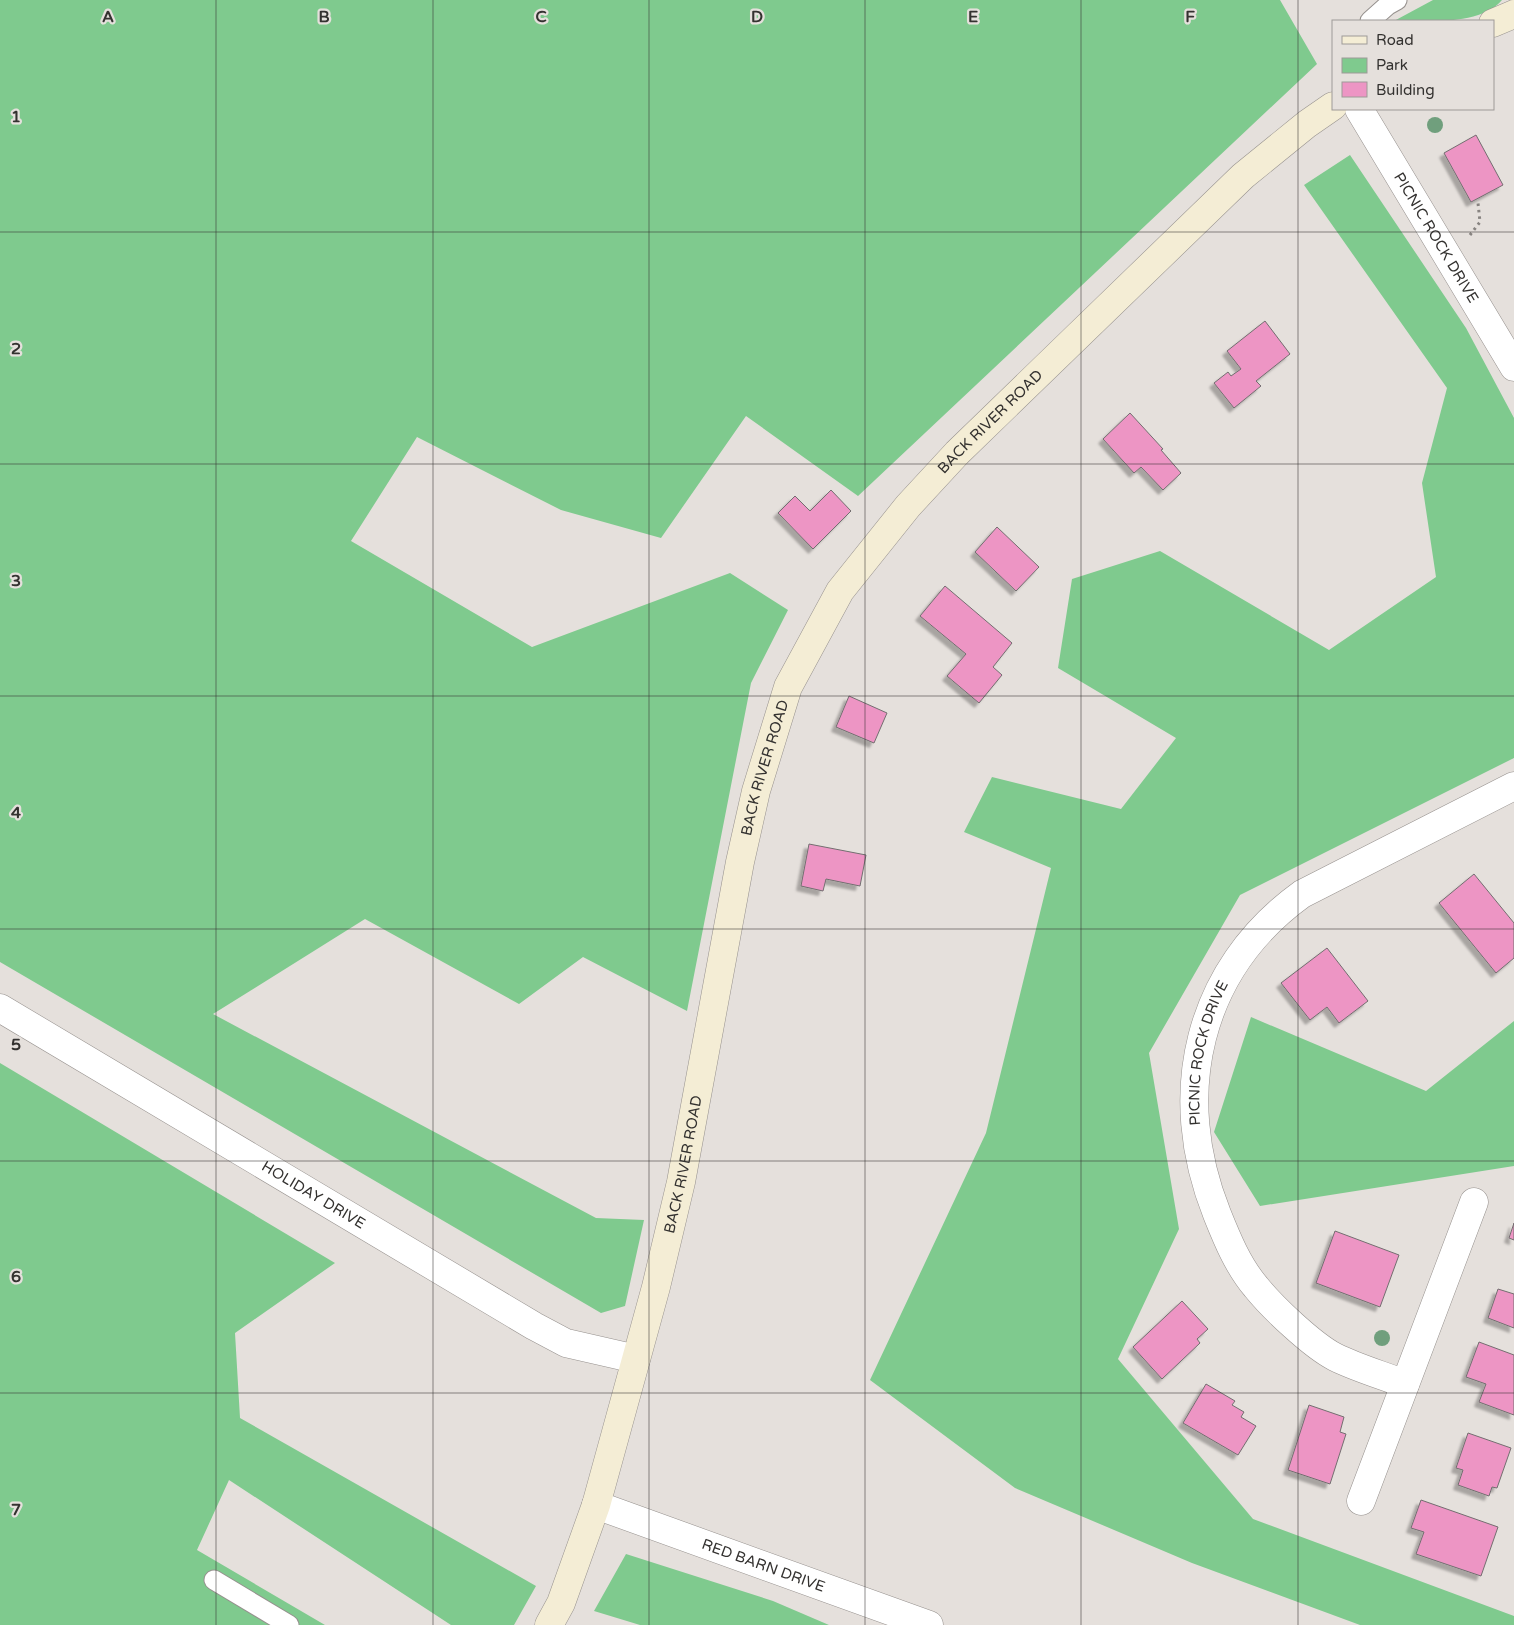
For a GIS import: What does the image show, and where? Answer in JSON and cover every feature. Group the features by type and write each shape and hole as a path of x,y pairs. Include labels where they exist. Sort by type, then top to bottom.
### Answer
{"street":[{"path":"1494,22 1514,14"},
{"name":"BACK RIVER ROAD","path":"549,1625 561,1603 596,1505 636,1359 681,1182 740,862 756,791 788,687 840,591 908,506 956,453 1243,176 1307,124 1332,107"},
{"name":"PICNIC ROCK DRIVE","path":"1360,110 1514,367"},
{"name":"PICNIC ROCK DRIVE","path":"1406,1384 1334,1356 1304,1333 1261,1293 1238,1260 1210,1197 1200,1159 1195,1128 1194,1084 1200,1043 1227,975 1260,929 1280,910 1302,894 1514,786"},
{"name":"HOLIDAY DRIVE","path":"0,1008 534,1326 566,1343 636,1359"},
{"path":"1361,1501 1474,1202"},
{"name":"RED BARN DRIVE","path":"596,1505 929,1625"}],"lane":[{"path":"1371,20 1388,5 1397,0"},
{"path":"214,1580 289,1625"}],"path":[{"path":"1463,241 1477,228 1480,222 1478,203"}],"green space":[{"path":"0,0 1280,0 1317,64 858,496 746,416 661,538 561,510 417,437 351,541 532,647 730,573 788,610 751,683 687,1011 583,957 519,1004 365,919 213,1014 596,1218 644,1220 625,1306 601,1313 0,962"},
{"path":"1433,0 1502,0 1493,8 1467,18 1451,20 1396,20"},
{"path":"1350,155 1466,328 1514,418 1514,758 1240,895 1149,1053 1179,1229 1118,1359 1253,1519 1514,1616 1514,1625 1360,1625 1192,1563 1015,1488 870,1380 986,1133 1051,868 964,832 992,777 1121,809 1176,738 1058,668 1072,579 1160,551 1329,650 1436,577 1422,483 1447,388 1304,185"},
{"path":"1251,1017 1426,1091 1514,1021 1514,1166 1260,1206 1214,1132"},
{"path":"0,1063 335,1263 235,1333 240,1418 536,1586 514,1625 451,1625 229,1480 197,1550 325,1625 0,1625"},
{"path":"626,1554 773,1601 829,1625 640,1625 594,1611"}],"building":[{"path":"1476,135 1503,185 1471,202 1444,153"},
{"path":"1265,321 1290,354 1256,381 1261,386 1234,408 1214,383 1228,372 1231,376 1241,369 1227,351"},
{"path":"1130,413 1163,449 1161,450 1181,473 1163,490 1141,467 1134,473 1103,439"},
{"path":"831,490 851,511 813,549 778,513 795,496 810,511"},
{"path":"997,527 1039,567 1016,591 975,552"},
{"path":"945,586 1012,643 993,667 1002,675 979,703 947,676 966,654 920,616"},
{"path":"849,696 887,713 874,743 836,727"},
{"path":"809,844 866,855 860,886 826,879 823,891 801,886"},
{"path":"1474,874 1514,923 1514,958 1496,973 1439,903"},
{"path":"1327,948 1368,1001 1339,1023 1327,1007 1310,1020 1281,983"},
{"path":"1514,1223 1514,1240 1509,1238"},
{"path":"1335,1231 1399,1255 1380,1307 1316,1283"},
{"path":"1498,1289 1514,1294 1514,1328 1488,1318"},
{"path":"1182,1301 1208,1329 1197,1339 1200,1343 1162,1379 1133,1347"},
{"path":"1479,1342 1514,1355 1514,1415 1479,1402 1486,1384 1466,1377"},
{"path":"1206,1384 1235,1401 1232,1405 1244,1412 1241,1417 1256,1426 1238,1455 1183,1423"},
{"path":"1309,1405 1344,1417 1340,1432 1346,1434 1330,1484 1288,1470"},
{"path":"1468,1433 1511,1448 1497,1488 1492,1487 1489,1496 1458,1485 1463,1470 1456,1468"},
{"path":"1421,1500 1498,1527 1481,1576 1416,1554 1424,1532 1411,1528"}]}
